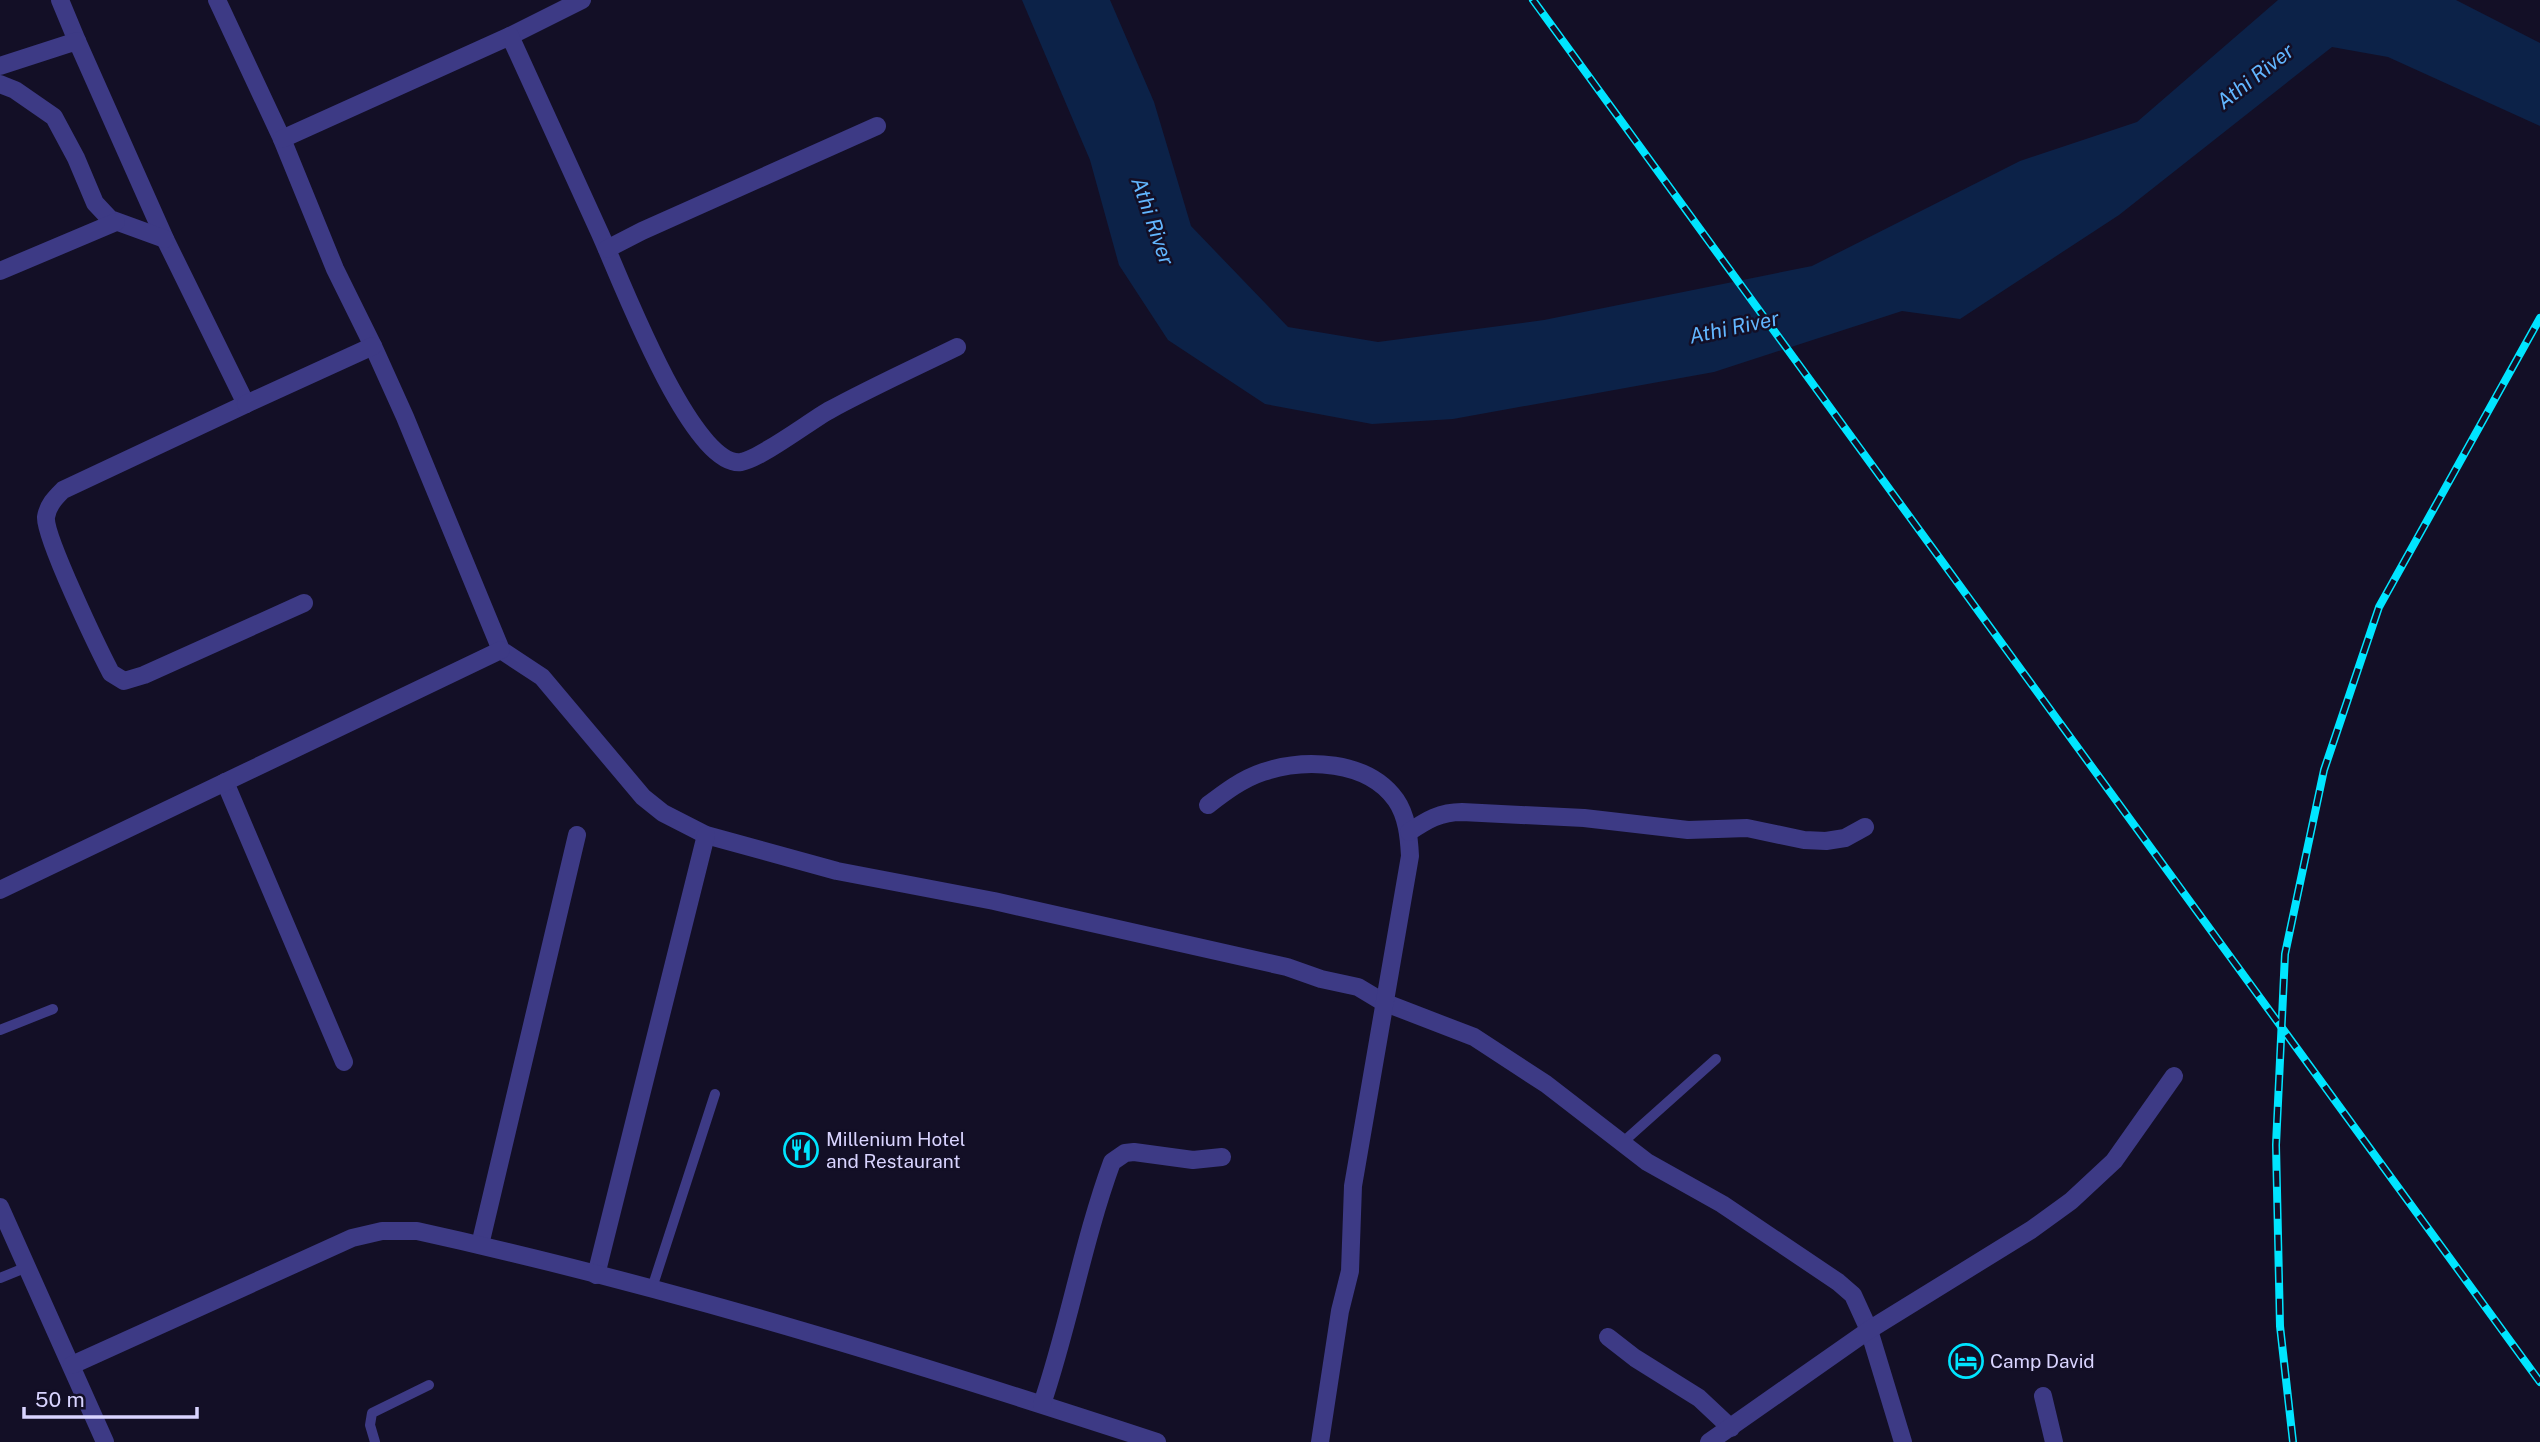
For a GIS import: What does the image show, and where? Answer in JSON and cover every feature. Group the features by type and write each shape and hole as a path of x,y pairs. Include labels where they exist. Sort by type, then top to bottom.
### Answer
{"street":[{"path":"60,0 165,239 246,404"},
{"path":"217,0 282,139 335,269 373,346 501,650 542,677 643,797 663,813 706,835 837,871 993,901 1287,967 1321,979 1358,987 1383,1002 1474,1037 1546,1084 1647,1161 1722,1204 1838,1282 1853,1295 1869,1330 1903,1442"},
{"path":"282,139 510,36 582,0"},
{"path":"510,36 607,249 644,338 672,390 712,447 730,460 742,462 763,452 827,412 957,347"},
{"path":"0,66 77,41"},
{"path":"0,84 15,90 54,117 95,203 116,222 165,239"},
{"path":"607,249 877,126"},
{"path":"0,271 116,222"},
{"path":"304,603 144,675 124,681 111,673 103,658 53,544 46,519 51,502 63,490 373,346"},
{"path":"0,890 501,650"},
{"path":"1208,805 1236,784 1290,764 1341,768 1365,773 1383,786 1396,800 1409,832 1410,856 1398,936 1383,1002 1353,1186 1350,1271 1340,1311 1320,1442"},
{"path":"225,782 344,1062"},
{"path":"1409,832 1430,818 1446,812 1553,816 1688,830 1747,828 1804,840 1826,841 1845,838 1865,827"},
{"path":"480,1245 577,835"},
{"path":"596,1275 706,835"},
{"path":"1709,1442 1869,1330 2031,1230 2071,1200 2114,1161 2174,1076"},
{"path":"1042,1405 1059,1354 1068,1308 1112,1162 1125,1153 1134,1152 1193,1160 1222,1157"},
{"path":"0,1207 105,1442"},
{"path":"72,1365 352,1238 382,1231 417,1231 689,1297 1157,1442"},
{"path":"1608,1337 1635,1359 1699,1398 1731,1428"},
{"path":"2043,1396 2054,1442"}],"lane":[{"path":"0,1030 53,1009"},
{"path":"1622,1143 1716,1059"},
{"path":"652,1288 715,1094"},
{"path":"0,1278 27,1267"},
{"path":"375,1442 370,1425 372,1413 429,1385"}],"water":[{"name":"Athi River","path":"1022,0 1110,0 1154,102 1191,226 1288,327 1378,342 1544,320 1812,266 2020,161 2137,122 2278,0 2456,0 2540,43 2540,126 2388,57 2332,47 2119,215 1960,319 1902,311 1714,372 1453,419 1372,424 1265,404 1168,340 1119,265 1090,160"}],"railway":[{"path":"1533,0 2540,1382"},
{"path":"2293,1442 2280,1326 2276,1145 2285,954 2324,770 2379,607 2540,318"}],"place":[{"name":"Millenium Hotel and Restaurant","path":"801,1150"},
{"name":"Camp David","path":"1966,1361"}]}
